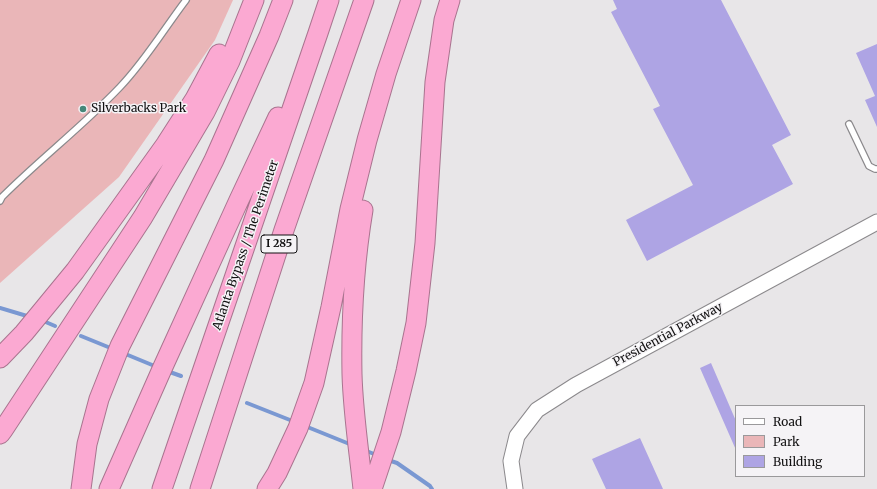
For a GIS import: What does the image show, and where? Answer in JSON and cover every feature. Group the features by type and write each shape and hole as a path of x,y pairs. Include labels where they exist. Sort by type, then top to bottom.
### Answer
{"highway":[{"path":"0,358 24,333 75,271 166,144 195,99 249,0"},
{"path":"0,434 143,217 205,112 230,61 254,0"},
{"path":"81,489 87,444 99,399 120,346 214,160 269,36 283,0"},
{"name":"Atlanta Bypass / The Perimeter","path":"162,489 329,0"},
{"name":"I 285","path":"200,489 284,230 364,0"},
{"path":"267,489 277,473 301,422 314,383 331,307 350,209 367,140 386,74 411,0"},
{"path":"372,489 393,424 416,323 425,243 435,82 444,20 450,0"},
{"path":"109,489 239,200 318,33"},
{"path":"363,489 354,410 352,374 352,312 358,239 386,74"}],"street":[{"name":"Presidential Parkway","path":"515,489 511,461 518,436 537,410 576,385 877,222"}],"lane":[{"path":"0,201 2,197 21,178 75,131 120,87 138,67 186,0"},
{"path":"849,124 869,166 877,169"}],"green space":[{"name":"Silverbacks Park","path":"0,0 233,0 215,40 119,177 0,283"}],"building":[{"path":"613,0 721,0 791,135 772,145 793,184 647,261 626,220 693,185 653,109 660,106 611,12 617,9"},
{"path":"877,44 877,127 865,100 875,96 856,53"},
{"path":"711,363 735,419 735,448 700,368"},
{"path":"640,438 663,489 606,489 592,459"}],"waterway":[{"path":"0,308 27,316"},
{"path":"41,320 55,326"},
{"path":"81,336 113,349"},
{"path":"123,353 157,367"},
{"path":"167,371 181,376"},
{"path":"247,403 295,422"},
{"path":"305,426 352,445"},
{"path":"364,450 374,454"},
{"path":"391,461 397,463 430,486 432,489"}],"place":[{"name":"Silverbacks Park","path":"83,109"}]}
